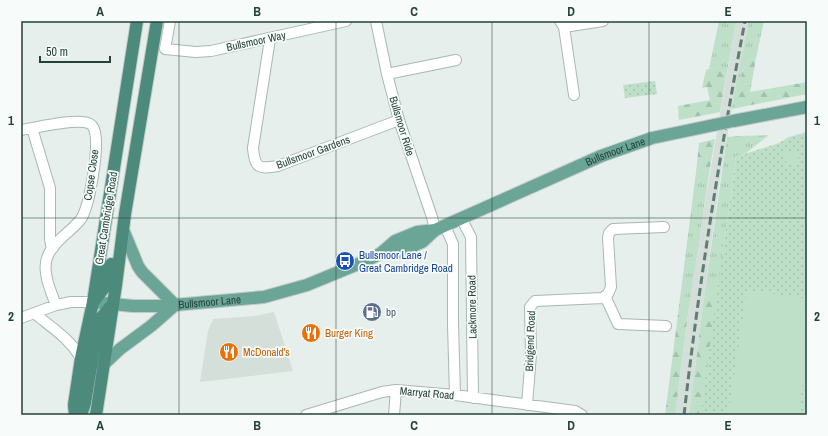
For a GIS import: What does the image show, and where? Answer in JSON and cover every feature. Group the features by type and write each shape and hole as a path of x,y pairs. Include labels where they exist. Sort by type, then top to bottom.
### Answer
{"highway":[{"name":"Great Cambridge Road","path":"75,415 74,405 81,358 93,302 137,21"},
{"name":"Great Cambridge Road","path":"96,415 132,174 157,21"},
{"path":"93,302 104,289 108,279 120,210 132,174"},
{"path":"81,415 85,403 99,320 113,304"}],"main road":[{"name":"Bullsmoor Lane","path":"93,302 133,306 175,305 238,300 279,294 314,282 380,254 395,241 417,232 440,228 626,146 652,138 807,107"},
{"path":"103,365 120,349 151,326 175,305 142,272 124,232"}],"street":[{"name":"Bullsmoor Way","path":"170,21 166,49 196,52 212,51 346,21"},
{"name":"Bullsmoor Ride","path":"376,21 387,74 399,120 432,217 440,228"},
{"path":"574,95 562,24 603,21"},
{"name":"Bullsmoor Gardens","path":"270,39 253,148 254,161 258,165 265,168 278,166 399,120"},
{"path":"387,74 456,60"},
{"name":"Copse Close","path":"21,130 67,123 85,122 93,126 96,133 94,166 86,209 80,219 53,248"},
{"path":"32,128 50,188 50,239 53,248 47,256 46,262 48,284 56,305"},
{"name":"Lackmore Road","path":"461,218 471,237 473,398"},
{"path":"664,227 613,229 609,233 611,287 606,296 618,324 666,326"},
{"name":"Lackmore Road","path":"440,228 453,244 455,395"},
{"name":"Bridgend Road","path":"527,405 531,354 530,307 535,301 603,298 606,296"},
{"name":"Bullsmoor Lane","path":"21,318 56,305 71,302 93,302"},
{"path":"34,313 66,338 74,346 81,358"},
{"path":"394,415 396,390"},
{"name":"Marryat Road","path":"306,415 382,392 396,390 455,395 576,411 582,415"}],"shaded area":[{"path":"736,21 749,21 720,178 689,415 675,415 695,261"},
{"path":"274,312 293,371 200,382 208,331 213,319 255,316"}],"green space":[{"path":"719,21 736,21 725,83 723,67 709,69"},
{"path":"749,21 764,21 756,58 748,61 742,73 741,82 736,84"},
{"path":"756,58 750,92 807,82 807,94 732,109 736,84 740,82 742,73 748,61"},
{"path":"723,67 725,83 720,112 679,120 678,106 710,100 707,87 702,88 706,70"},
{"path":"655,81 657,94 625,98 623,85"},
{"path":"807,132 807,415 701,415 717,290 736,161 735,157 779,143 789,137"},
{"path":"769,135 746,153 735,157 736,161 717,290 704,298 727,137"},
{"path":"715,139 710,167 696,172 699,143"},
{"path":"795,150 799,161 787,166 784,154"},
{"path":"710,167 688,314 678,314 696,172"},
{"path":"722,249 726,415 689,415 704,298 717,290"},
{"path":"747,290 807,299 807,356 798,415 728,415"},
{"path":"678,314 688,314 675,415 665,415"}],"railway":[{"path":"684,415 696,316 711,218 745,21"}],"place":[{"name":"Bullsmoor Lane / Great Cambridge Road","path":"345,261"},
{"name":"bp","path":"372,312"},
{"name":"Burger King","path":"311,333"},
{"name":"McDonald's","path":"229,352"}]}
